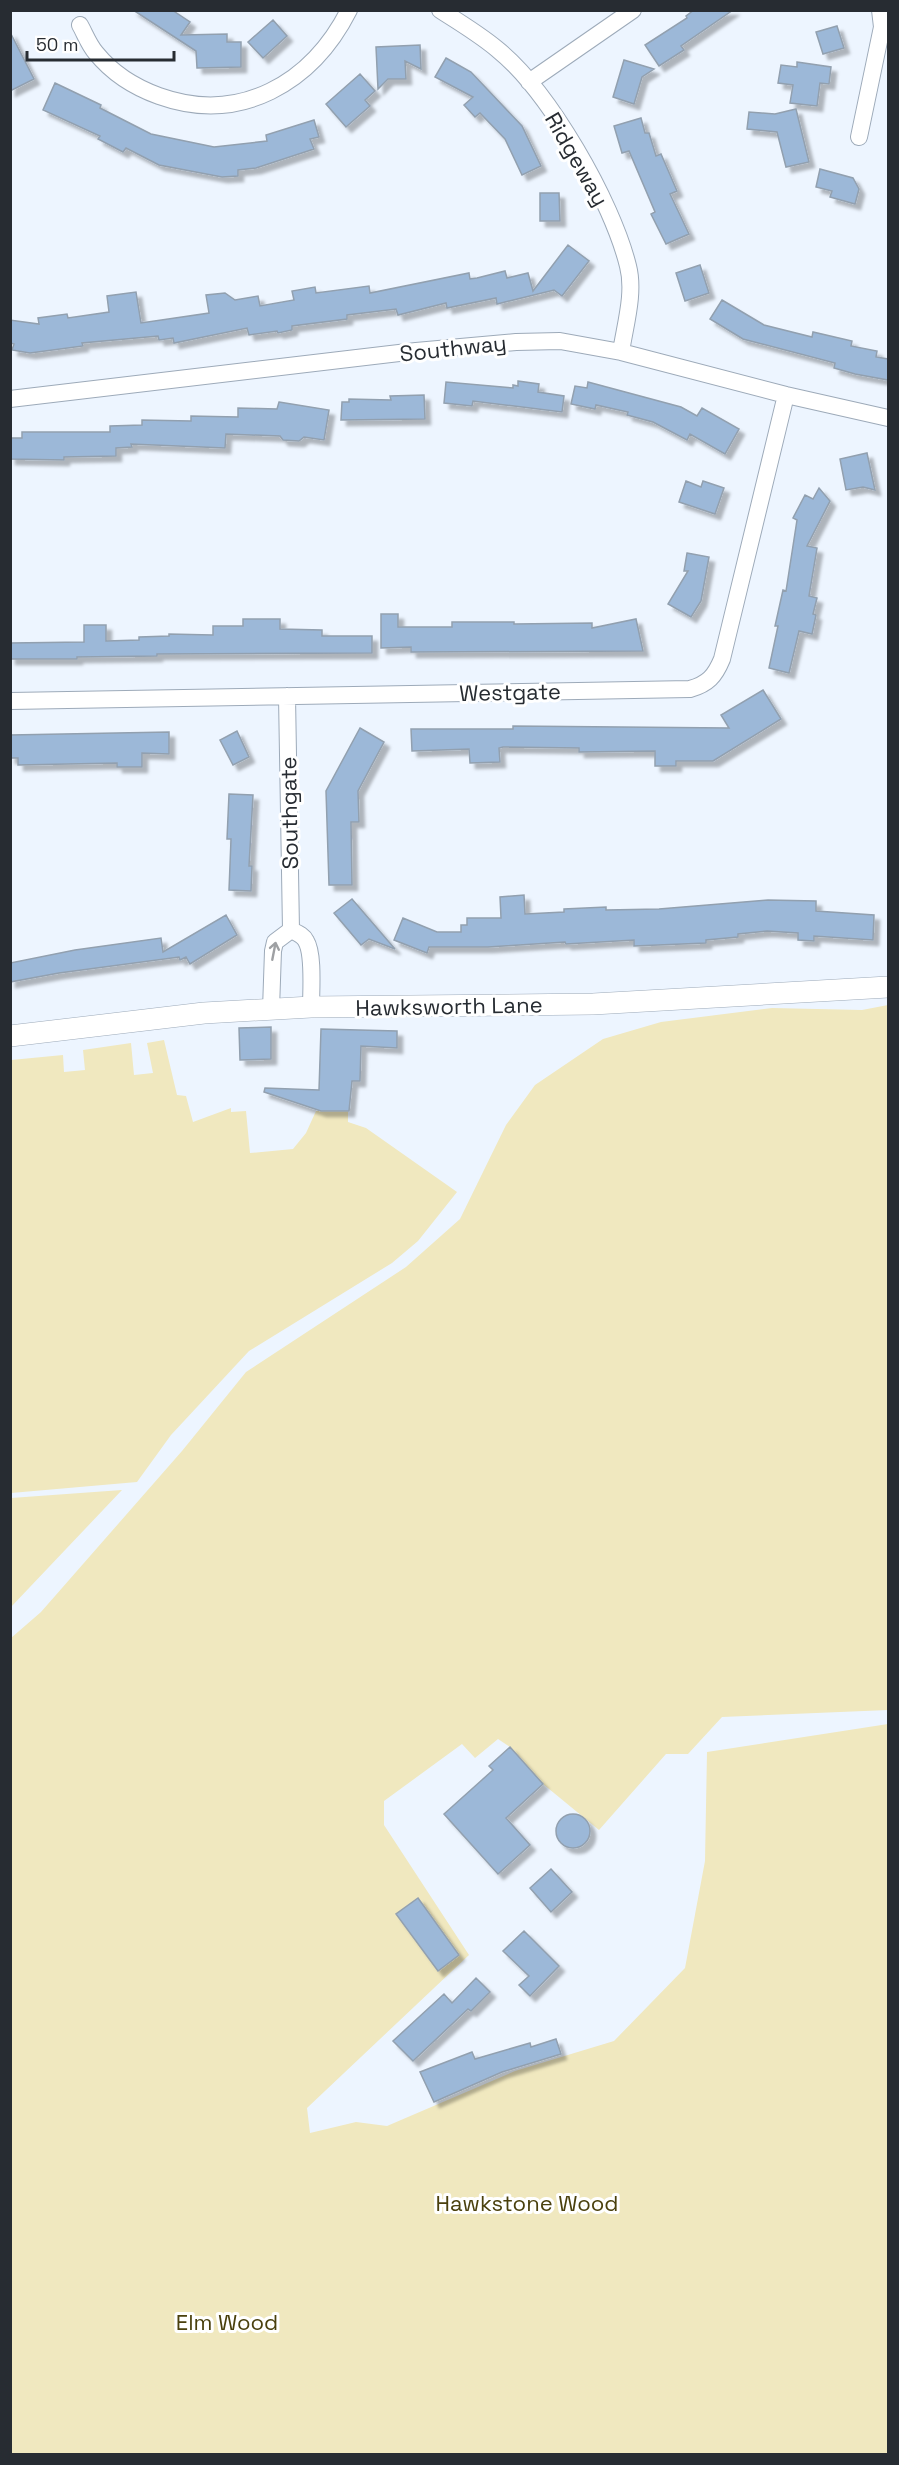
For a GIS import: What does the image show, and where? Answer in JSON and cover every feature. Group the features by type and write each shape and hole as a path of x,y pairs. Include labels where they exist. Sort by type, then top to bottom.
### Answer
{"street":[{"path":"80,25 95,52 120,77 146,92 176,102 211,107 241,103 274,91 301,72 327,47 349,10"},
{"name":"Ridgeway","path":"440,10 498,50 529,82 568,135 587,168 608,212 628,267 630,289 621,352"},
{"path":"529,82 633,10"},
{"path":"859,137 882,27 880,10"},
{"name":"Southway","path":"10,399 416,351 516,342 560,341 621,352 888,418"},
{"name":"Westgate","path":"10,701 690,689 702,685 712,678 722,659 786,394"},
{"name":"Southgate","path":"286,696 291,930"},
{"path":"272,1009 275,942 291,930 301,934 307,941 310,951 311,1007"},
{"name":"Hawksworth Lane","path":"10,1036 204,1013 272,1009 593,1004 888,987"}],"green space":[{"path":"888,1005 888,1710 722,1717 688,1754 666,1754 599,1830 543,1784 510,1747 498,1739 475,1758 462,1744 384,1801 384,1825 469,1955 307,2108 310,2133 356,2122 387,2126 515,2071 614,2041 685,1968 705,1861 707,1752 888,1724 888,2454 11,2454 11,1638 41,1612 182,1451 246,1372 406,1267 460,1219 506,1125 535,1085 603,1039 661,1022 772,1008 862,1010"},
{"path":"164,1040 177,1095 186,1096 193,1122 231,1108 231,1112 246,1111 250,1153 293,1149 306,1133 316,1111 348,1111 348,1122 366,1128 457,1192 418,1241 392,1263 249,1351 171,1435 137,1482 11,1493 11,1060 63,1055 64,1072 85,1070 83,1050 131,1043 134,1075 153,1073 147,1043"},
{"path":"122,1490 11,1607 11,1498"}],"building":[{"path":"133,10 172,10 190,22 181,35 227,34 227,42 241,42 241,67 197,68 196,51"},
{"path":"694,10 733,10 681,46 684,50 659,66 645,45 687,18 686,16"},
{"path":"273,20 287,36 263,58 248,42"},
{"path":"837,26 844,48 823,54 816,32"},
{"path":"10,32 34,79 10,91"},
{"path":"420,45 421,69 405,61 406,79 388,79 378,89 376,47"},
{"path":"446,58 471,72 522,126 541,166 522,175 505,139 480,113 475,117 464,105 473,97 435,77"},
{"path":"624,60 654,69 642,77 634,104 613,97"},
{"path":"797,62 831,67 829,84 820,83 817,106 790,103 793,85 778,83 781,65 797,67"},
{"path":"360,74 375,91 365,100 370,106 346,127 326,104"},
{"path":"55,83 101,105 100,108 151,134 214,147 267,141 266,135 314,120 319,137 310,139 314,149 256,168 238,170 238,176 222,177 159,165 126,148 123,152 98,139 100,136 43,110"},
{"path":"796,109 809,162 786,167 777,132 747,129 749,112 775,114"},
{"path":"641,118 645,133 649,133 656,156 661,154 677,191 670,194 689,234 666,244 651,214 655,212 629,151 622,153 614,126"},
{"path":"820,169 853,178 859,189 855,204 830,197 832,191 816,187"},
{"path":"540,193 559,193 560,221 540,221"},
{"path":"568,245 589,261 562,296 554,290 497,304 496,298 447,308 446,303 398,315 396,309 347,315 347,319 292,326 292,330 278,333 277,331 249,335 247,328 174,343 173,338 159,340 158,336 82,343 83,346 30,353 12,350 14,344 10,343 10,320 39,324 38,318 67,314 68,318 109,312 107,296 136,292 141,323 209,313 206,295 225,293 235,300 258,296 260,306 294,300 292,291 315,287 316,293 369,286 370,293 469,273 470,279 505,271 507,278 528,273 533,291"},
{"path":"700,265 709,293 685,301 676,273"},
{"path":"722,300 764,325 812,337 813,332 852,341 851,346 877,351 876,357 888,359 888,380 855,374 834,368 835,363 743,339 710,319"},
{"path":"518,381 539,384 538,392 564,396 562,412 473,401 472,406 444,403 446,382 513,388 513,385 518,386"},
{"path":"588,382 681,407 697,416 702,408 739,429 725,454 690,434 687,440 653,422 627,415 628,412 596,405 595,409 571,404 575,386 587,388"},
{"path":"424,395 425,419 341,420 342,402 349,402 349,399 391,400 390,396"},
{"path":"279,402 329,410 324,440 304,437 299,441 283,440 280,436 226,434 225,448 131,444 132,447 116,448 116,456 64,457 64,460 10,459 10,438 22,438 22,432 110,432 110,426 142,425 142,420 191,421 191,416 238,417 238,408 277,409"},
{"path":"867,453 875,490 863,487 846,490 840,459"},
{"path":"686,481 701,487 703,481 724,488 715,514 679,502"},
{"path":"819,488 830,501 807,546 817,548 809,596 817,598 813,614 816,615 812,634 799,631 789,673 769,668 778,626 775,626 783,590 786,591 797,520 793,518 805,495 813,499"},
{"path":"687,553 709,557 701,601 691,617 668,604 688,571 684,571"},
{"path":"381,614 398,614 398,627 452,627 452,622 514,622 514,624 592,623 592,628 636,619 643,651 411,652 411,647 381,648"},
{"path":"243,619 280,619 280,629 322,630 322,636 372,636 372,653 157,654 157,656 77,657 77,659 10,659 10,643 84,642 84,625 106,625 106,641 139,640 139,637 169,636 169,634 213,635 213,626 243,626"},
{"path":"763,690 781,719 713,761 676,761 676,766 655,766 655,751 579,752 579,748 503,747 499,748 500,762 470,763 469,749 412,751 411,729 513,729 513,726 729,728 721,715"},
{"path":"360,728 384,742 358,791 359,822 351,822 352,885 329,885 326,791"},
{"path":"237,731 249,757 233,765 220,740"},
{"path":"169,732 169,754 142,753 142,767 117,767 117,763 18,765 18,758 10,758 10,735"},
{"path":"229,794 253,795 249,866 252,866 251,891 229,890 231,839 227,839"},
{"path":"524,895 525,914 606,907 606,910 659,909 768,900 816,901 816,911 874,915 873,940 814,936 814,941 798,940 798,933 767,931 706,940 706,943 634,946 634,940 566,944 565,942 488,947 429,947 427,953 394,940 403,918 437,932 461,932 461,925 467,925 467,918 501,918 500,897"},
{"path":"352,899 395,949 369,939 361,945 334,913"},
{"path":"226,915 237,935 190,964 186,957 180,960 179,957 10,982 10,963 75,950 161,938 163,952"},
{"path":"271,1027 271,1059 240,1060 239,1028"},
{"path":"321,1029 397,1031 397,1048 361,1046 360,1081 352,1081 349,1111 321,1111 264,1092 265,1088 319,1090"},
{"path":"510,1747 543,1784 506,1818 530,1845 498,1874 444,1814 493,1770 489,1766"},
{"path":"573,1814 585,1819 590,1831 585,1843 573,1848 561,1843 556,1831 561,1819"},
{"path":"551,1869 572,1892 551,1912 530,1888"},
{"path":"418,1898 459,1955 438,1971 396,1914"},
{"path":"524,1931 559,1966 530,1996 519,1985 529,1976 503,1951"},
{"path":"476,1978 490,1992 471,2011 468,2009 413,2061 393,2041 444,1994 452,2003"},
{"path":"556,2039 561,2054 502,2072 434,2102 420,2072 472,2052 475,2059 530,2043 531,2047"}],"park label":[{"name":"Hawkstone Wood","path":"527,2203"},
{"name":"Elm Wood","path":"227,2322"}]}
